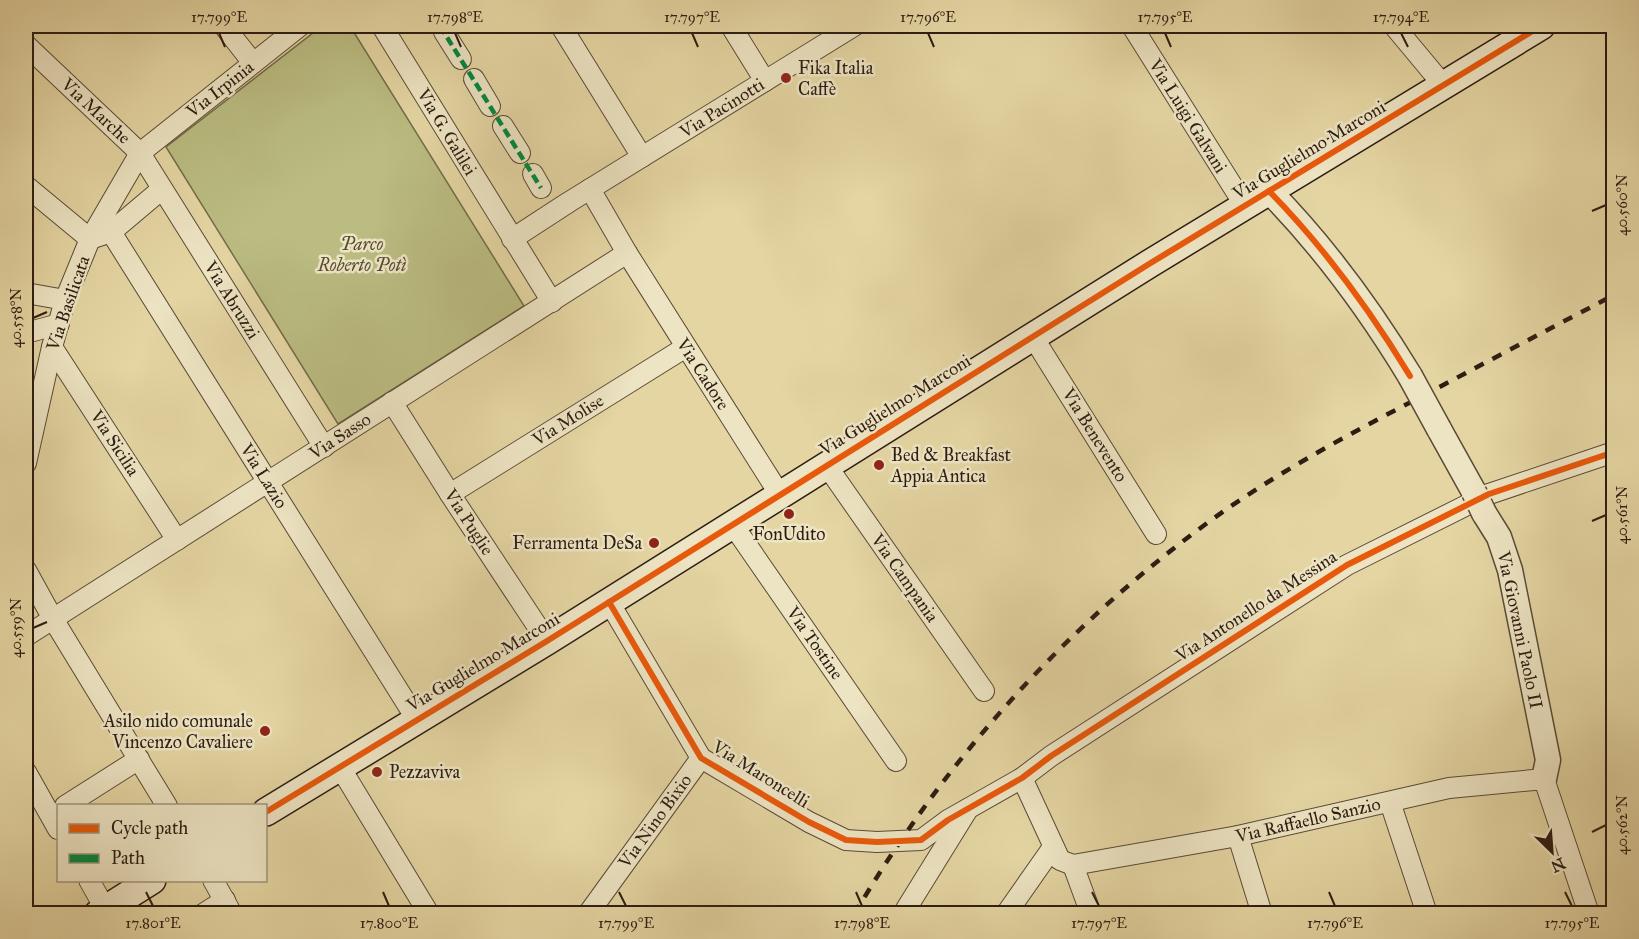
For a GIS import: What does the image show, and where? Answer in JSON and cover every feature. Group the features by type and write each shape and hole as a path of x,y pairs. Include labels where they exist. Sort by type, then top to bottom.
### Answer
{"main road":[{"name":"Via Guglielmo Marconi","path":"267,811 547,641 1269,191 1541,26"},
{"path":"104,912 149,882"}],"street":[{"path":"224,26 253,63"},
{"name":"Via Irpinia","path":"140,153 300,26"},
{"name":"Via G. Galilei","path":"382,26 552,302"},
{"path":"561,26 642,157"},
{"path":"731,26 765,81"},
{"name":"Via Pacinotti","path":"512,239 854,26"},
{"name":"Via Luigi Galvani","path":"1132,26 1245,206"},
{"path":"1394,26 1444,86"},
{"path":"444,33 461,59"},
{"name":"Via Marche","path":"26,45 140,153"},
{"path":"474,79 490,106"},
{"path":"503,126 520,153"},
{"name":"Via Abruzzi","path":"140,153 324,447"},
{"name":"Via Basilicata","path":"26,463 65,300 90,239 140,153"},
{"path":"26,186 90,239 111,232 162,189"},
{"name":"Via Cadore","path":"590,189 627,253 780,495"},
{"name":"Via Giovanni Paolo II","path":"1269,191 1295,217 1389,340 1499,537 1510,570 1548,760 1544,779"},
{"name":"Via Lazio","path":"111,232 417,720"},
{"name":"Via Sasso","path":"26,636 627,253"},
{"path":"26,293 65,300"},
{"path":"26,333 59,324"},
{"name":"Via Benevento","path":"1033,337 1156,534"},
{"name":"Via Sicilia","path":"52,347 177,540"},
{"name":"Via Molise","path":"450,494 686,347"},
{"name":"Via Puglie","path":"392,402 547,641"},
{"name":"Via Antonello da Messina","path":"968,809 1022,778 1061,750 1347,565 1489,494 1614,452"},
{"name":"Via Campania","path":"827,466 984,691"},
{"name":"Via Tostine","path":"733,525 896,761"},
{"path":"26,570 53,619 166,804"},
{"name":"Via Maroncelli","path":"609,602 701,758 809,822 846,840 877,842 921,840 943,823 968,809"},
{"name":"Via Nino Bixio","path":"588,914 701,758"},
{"path":"74,804 139,759"},
{"path":"340,767 429,914"},
{"path":"26,772 57,814"},
{"path":"1022,778 1060,860 1073,865 1091,914"},
{"path":"1544,779 1589,914"},
{"name":"Via Raffaello Sanzio","path":"1073,865 1238,836 1449,788 1544,779"},
{"path":"1390,802 1427,914"},
{"path":"903,914 968,809"},
{"path":"1238,836 1262,914"},
{"path":"1006,914 1053,847"},
{"path":"89,882 104,912"},
{"path":"203,914 229,907 214,882"}],"green space":[{"name":"Parco Roberto Potì","path":"322,26 350,26 524,306 338,424 166,147"}],"railway":[{"path":"854,914 900,842 969,749 1047,662 1132,582 1224,511 1300,463 1614,295"}],"marked path":[{"path":"440,26 541,188"}],"cycle path":[{"path":"267,811 547,641 1149,264 1541,26"},
{"path":"1269,191 1345,279 1410,376"},
{"path":"609,602 701,758 809,822 846,840 877,842 921,840 948,820 1022,778 1051,756 1347,565 1489,494 1614,452"}],"place":[{"name":"Fika Italia Caffè","path":"786,78"},
{"name":"Bed & Breakfast Appia Antica","path":"879,465"},
{"name":"FonUdito","path":"789,514"},
{"name":"Ferramenta DeSa","path":"654,543"},
{"name":"Asilo nido comunale Vincenzo Cavaliere","path":"265,731"},
{"name":"Pezzaviva","path":"377,772"}]}
